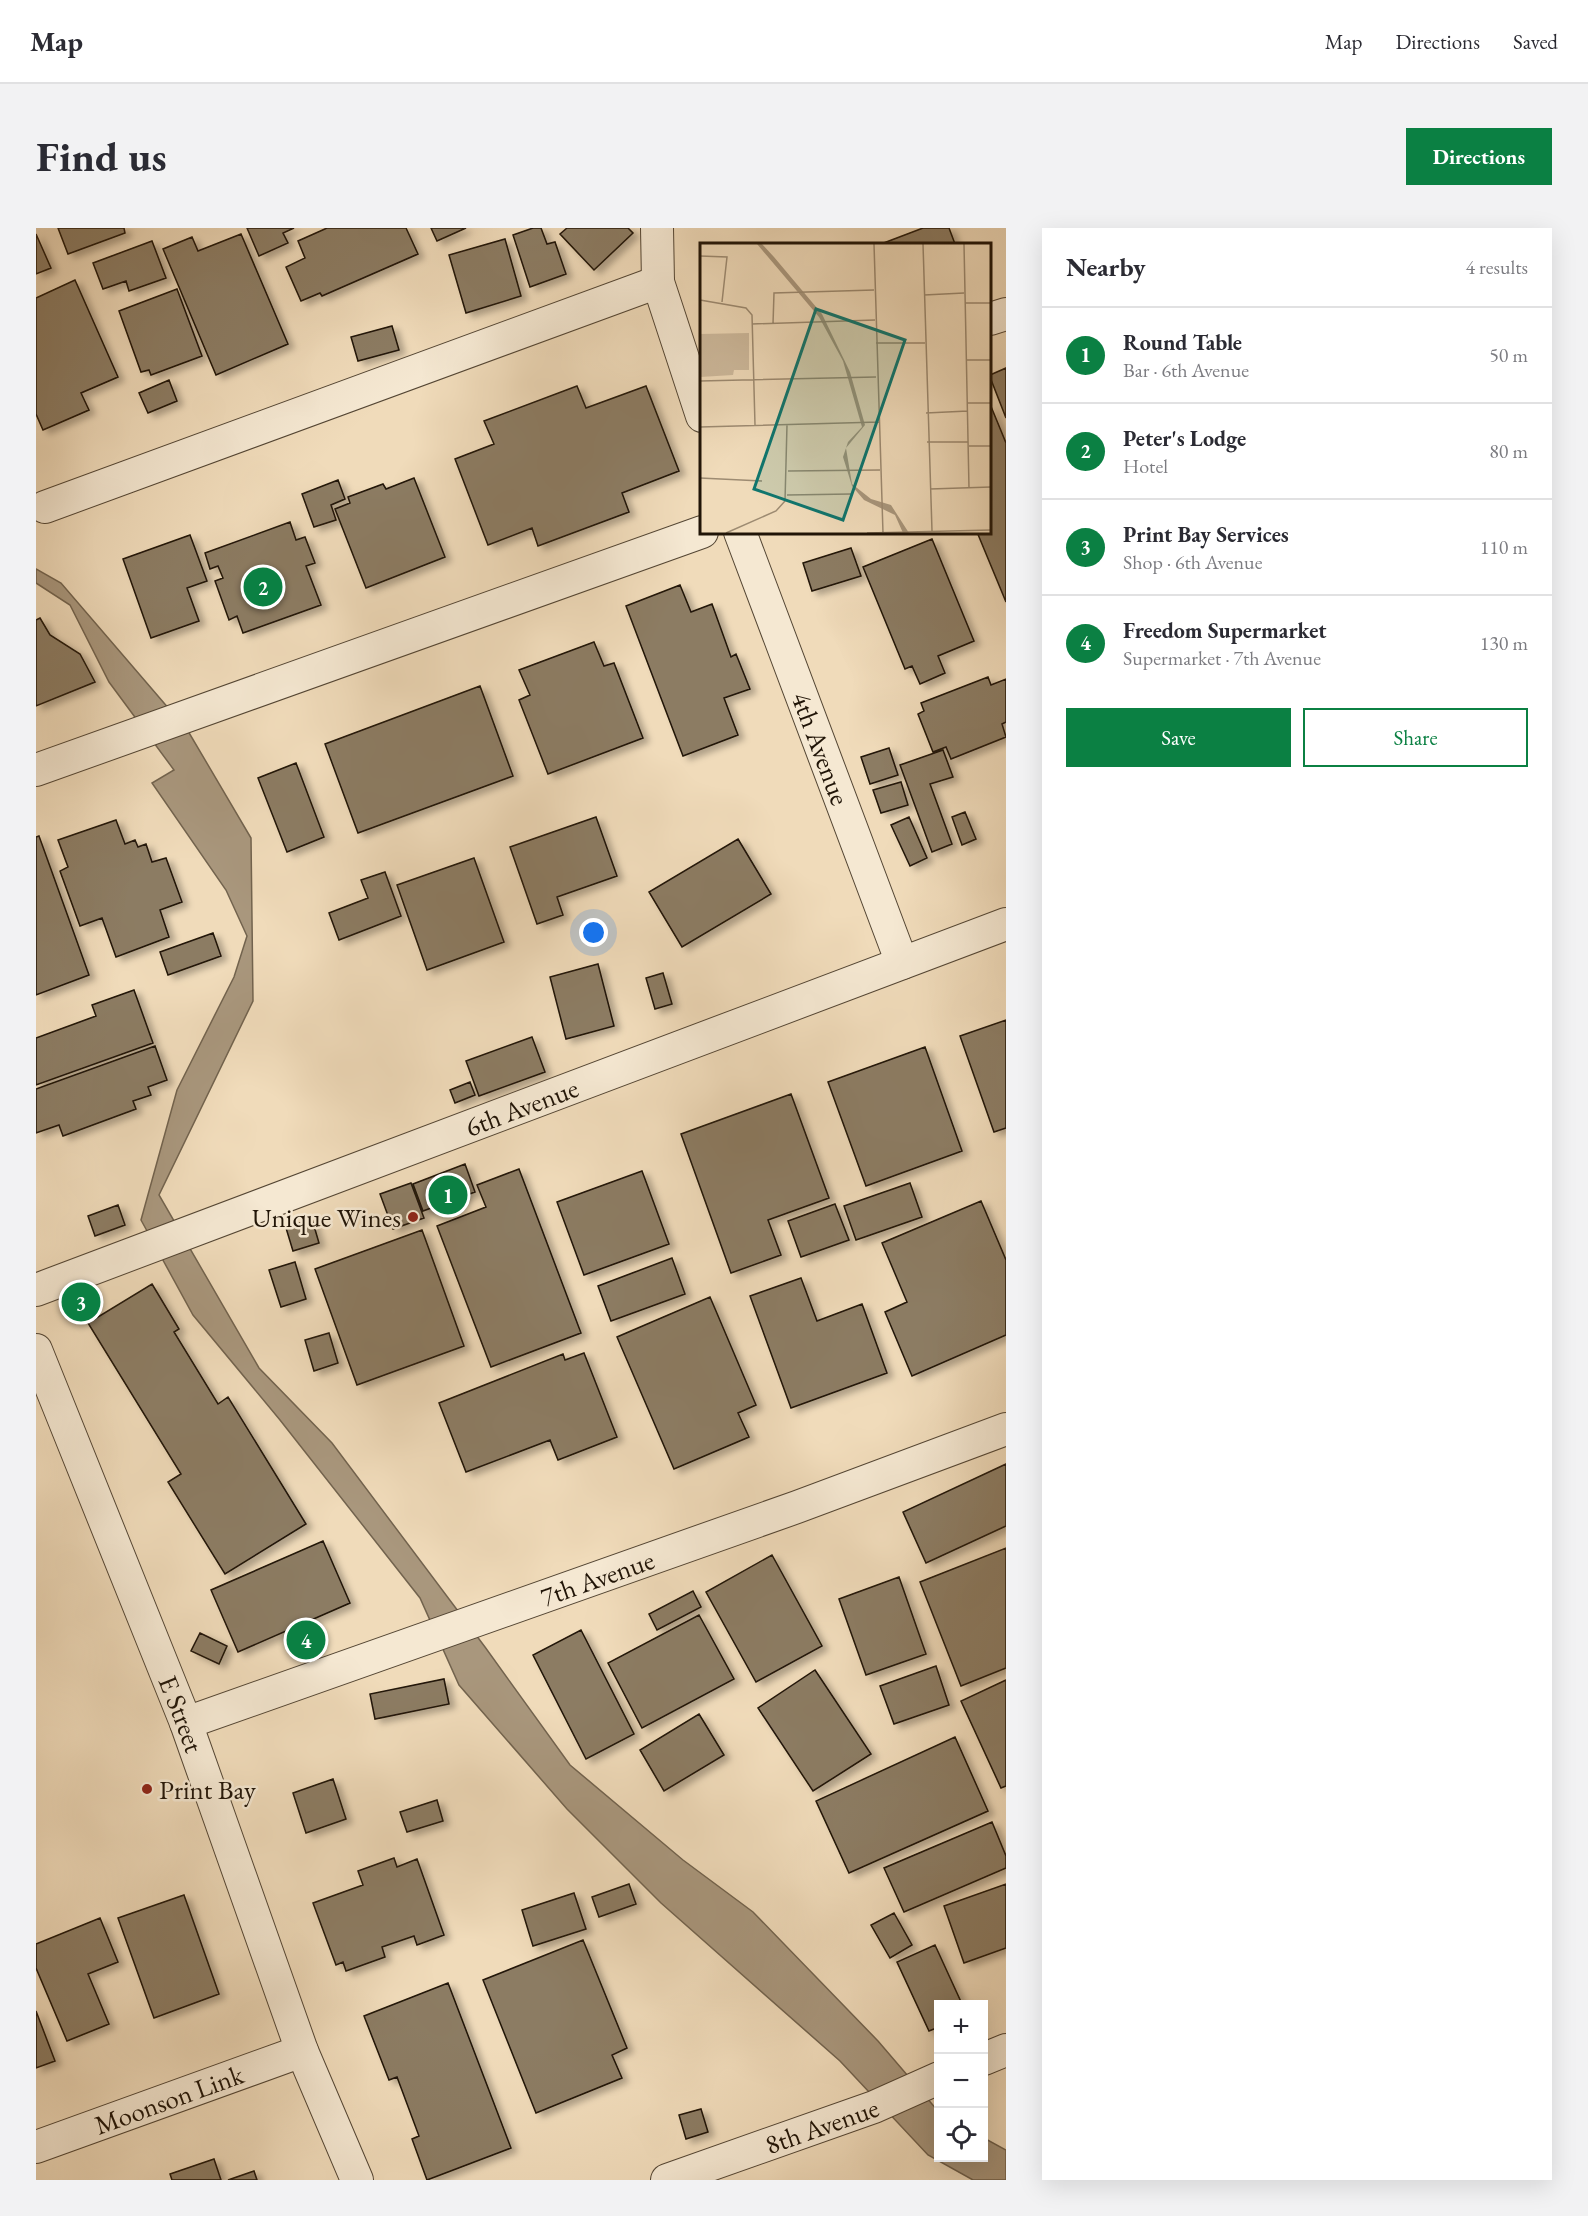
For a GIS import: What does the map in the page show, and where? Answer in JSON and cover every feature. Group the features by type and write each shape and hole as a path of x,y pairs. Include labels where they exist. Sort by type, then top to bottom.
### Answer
{"street":[{"path":"657,228 658,282 700,410"},
{"path":"45,507 658,282"},
{"path":"991,319 1006,314"},
{"path":"36,770 700,533"},
{"name":"4th Avenue","path":"741,534 902,963"},
{"name":"6th Avenue","path":"36,1290 1006,924"},
{"name":"E Street","path":"36,1350 186,1723 303,2051 357,2180"},
{"name":"7th Avenue","path":"186,1723 797,1507 1006,1429"},
{"path":"988,2057 1006,2050"},
{"name":"Moonson Link","path":"36,2147 303,2051"},
{"name":"8th Avenue","path":"668,2180 874,2107 934,2080"}],"shaded area":[{"path":"36,569 61,583 188,731 251,838 253,1001 159,1195 259,1368 332,1443 570,1765 683,1860 753,1912 878,2041 934,2106 934,2158 928,2155 840,2061 661,1903 567,1809 459,1685 420,1598 280,1420 193,1315 141,1220 177,1090 234,977 247,936 226,890 152,783 174,770 109,682 70,605 36,583"},
{"path":"988,2140 1006,2150 1006,2180 973,2180 941,2162 988,2162"}],"building":[{"path":"58,228 124,228 125,233 68,254"},
{"path":"247,228 294,228 283,233 288,243 259,256"},
{"path":"327,228 406,228 418,254 322,296 320,293 301,301 286,267 305,258 298,241"},
{"path":"431,228 466,228 437,241"},
{"path":"533,228 541,228 547,244 555,242 566,274 530,287 513,235"},
{"path":"567,228 628,228 633,233 594,270 560,234"},
{"path":"923,228 949,228 955,243 884,243"},
{"path":"36,234 51,268 36,274"},
{"path":"241,234 288,344 216,375 163,249 192,237 198,251"},
{"path":"505,239 521,296 466,313 449,255"},
{"path":"152,241 166,278 129,291 126,281 103,289 93,263"},
{"path":"75,280 118,377 81,393 89,410 43,430 36,414 36,298"},
{"path":"177,289 202,356 151,375 149,370 141,372 119,311"},
{"path":"392,326 399,350 358,361 351,337"},
{"path":"1006,368 1006,418 991,380 991,375"},
{"path":"169,380 177,401 148,413 139,393"},
{"path":"577,386 586,408 646,386 679,471 622,493 629,512 538,546 532,528 488,545 455,459 494,444 484,421"},
{"path":"991,406 1006,443 1006,602 978,534 991,534"},
{"path":"414,478 445,557 366,588 335,509 350,503 348,497 383,484 386,489"},
{"path":"338,480 345,499 331,505 336,520 314,527 302,494"},
{"path":"290,522 296,540 305,537 315,563 306,566 321,605 243,633 237,616 229,620 215,581 223,578 218,566 210,569 205,553"},
{"path":"190,535 207,581 187,588 199,621 151,638 123,559"},
{"path":"932,539 974,641 938,656 945,673 920,684 912,666 905,669 863,567"},
{"path":"851,548 861,576 812,591 803,563"},
{"path":"680,585 691,612 712,604 731,657 736,654 750,689 724,698 738,735 683,756 626,606"},
{"path":"40,618 50,635 80,654 95,682 36,706 36,620"},
{"path":"594,642 604,666 614,663 643,738 548,774 519,700 530,695 519,670"},
{"path":"988,677 991,685 1006,679 1006,722 1002,724 1006,737 951,759 946,747 933,752 918,714 924,711 921,703"},
{"path":"480,686 513,776 358,833 325,744"},
{"path":"889,748 898,775 870,784 861,757"},
{"path":"943,750 953,777 930,784 952,844 932,852 900,765"},
{"path":"296,763 324,837 287,852 258,778"},
{"path":"901,782 908,805 881,813 873,790"},
{"path":"965,812 976,839 962,845 952,817"},
{"path":"596,817 617,876 557,897 563,915 537,924 510,847"},
{"path":"909,817 927,858 910,866 891,825"},
{"path":"116,820 125,844 135,840 138,847 146,844 152,862 166,858 182,902 160,910 169,937 116,957 102,918 80,926 60,871 68,867 58,840"},
{"path":"39,836 89,975 36,995 36,837"},
{"path":"738,839 771,894 682,947 649,892"},
{"path":"474,858 504,942 427,970 397,885"},
{"path":"385,872 401,916 339,940 329,913 368,898 361,880"},
{"path":"213,933 221,956 168,975 160,952"},
{"path":"598,964 614,1026 566,1039 550,977"},
{"path":"663,973 672,1004 655,1009 646,978"},
{"path":"134,990 153,1043 36,1085 36,1038 96,1016 92,1005"},
{"path":"1006,1020 1006,1128 994,1132 960,1036"},
{"path":"532,1037 545,1072 479,1096 466,1061"},
{"path":"155,1046 167,1080 148,1087 151,1095 133,1101 136,1109 63,1136 59,1125 36,1133 36,1089"},
{"path":"925,1047 962,1151 866,1186 828,1082"},
{"path":"470,1082 475,1095 455,1103 450,1090"},
{"path":"791,1094 829,1198 768,1220 781,1255 731,1273 681,1134"},
{"path":"465,1164 475,1192 423,1211 413,1184"},
{"path":"519,1169 581,1333 491,1367 437,1226 486,1207 477,1185"},
{"path":"642,1171 669,1244 584,1275 557,1202"},
{"path":"411,1183 424,1218 393,1229 380,1194"},
{"path":"910,1183 922,1217 856,1240 844,1206"},
{"path":"981,1201 1006,1260 1006,1335 912,1376 885,1312 907,1302 882,1243"},
{"path":"835,1204 849,1240 801,1257 788,1221"},
{"path":"118,1205 125,1225 95,1236 88,1216"},
{"path":"312,1219 319,1243 293,1251 286,1228"},
{"path":"422,1230 464,1346 357,1385 315,1269"},
{"path":"672,1258 685,1294 611,1321 598,1286"},
{"path":"295,1262 306,1299 281,1307 269,1270"},
{"path":"801,1278 817,1321 862,1304 887,1373 791,1408 750,1296"},
{"path":"152,1284 179,1329 174,1332 218,1404 228,1397 306,1524 225,1574 168,1482 181,1474 88,1323"},
{"path":"710,1297 756,1405 738,1413 749,1437 674,1469 617,1337"},
{"path":"329,1333 338,1363 314,1371 305,1340"},
{"path":"584,1353 617,1437 558,1460 550,1440 466,1472 439,1403 563,1354 565,1360"},
{"path":"1006,1464 1006,1526 926,1563 903,1512"},
{"path":"323,1541 350,1603 238,1652 211,1590"},
{"path":"1006,1548 1006,1668 961,1686 920,1582"},
{"path":"772,1555 822,1646 756,1682 706,1592"},
{"path":"899,1577 926,1654 866,1675 839,1599"},
{"path":"693,1591 701,1607 657,1630 649,1614"},
{"path":"699,1615 734,1679 642,1728 608,1663"},
{"path":"581,1630 634,1734 586,1759 533,1655"},
{"path":"200,1633 227,1646 219,1664 191,1651"},
{"path":"936,1666 949,1705 894,1724 880,1686"},
{"path":"815,1670 871,1754 813,1791 758,1708"},
{"path":"444,1679 449,1704 375,1719 370,1694"},
{"path":"1006,1680 1006,1786 1001,1788 961,1701"},
{"path":"699,1714 724,1755 664,1791 640,1750"},
{"path":"955,1737 988,1811 849,1873 816,1801"},
{"path":"333,1779 346,1819 306,1833 293,1793"},
{"path":"437,1800 443,1821 407,1832 400,1812"},
{"path":"992,1822 1006,1856 1006,1868 904,1912 884,1868"},
{"path":"394,1858 397,1867 417,1859 444,1935 417,1945 414,1936 382,1947 385,1957 346,1971 343,1962 336,1965 313,1903 363,1885 358,1871"},
{"path":"629,1884 636,1904 599,1917 592,1897"},
{"path":"1006,1884 1006,1948 964,1963 944,1906"},
{"path":"574,1893 586,1929 533,1946 522,1910"},
{"path":"184,1895 219,1994 154,2018 118,1918"},
{"path":"894,1913 912,1945 890,1958 871,1925"},
{"path":"100,1918 118,1962 88,1974 109,2024 67,2041 36,1968 36,1944"},
{"path":"583,1940 627,2048 612,2055 622,2078 536,2113 483,1980"},
{"path":"935,1945 960,2000 934,2000 934,2029 929,2031 897,1962"},
{"path":"448,1983 511,2148 427,2180 412,2139 419,2136 397,2077 389,2080 364,2016"},
{"path":"36,2011 55,2061 36,2068"},
{"path":"701,2109 708,2132 686,2139 679,2115"},
{"path":"214,2159 221,2180 172,2180 170,2174"},
{"path":"254,2171 257,2180 228,2180"}],"place":[{"name":"Peter's Lodge","path":"263,587"},
{"name":"Round Table","path":"448,1195"},
{"name":"Unique Wines","path":"413,1217"},
{"name":"Print Bay Services","path":"81,1302"},
{"name":"Freedom Supermarket","path":"306,1640"},
{"name":"Print Bay","path":"147,1789"}]}
